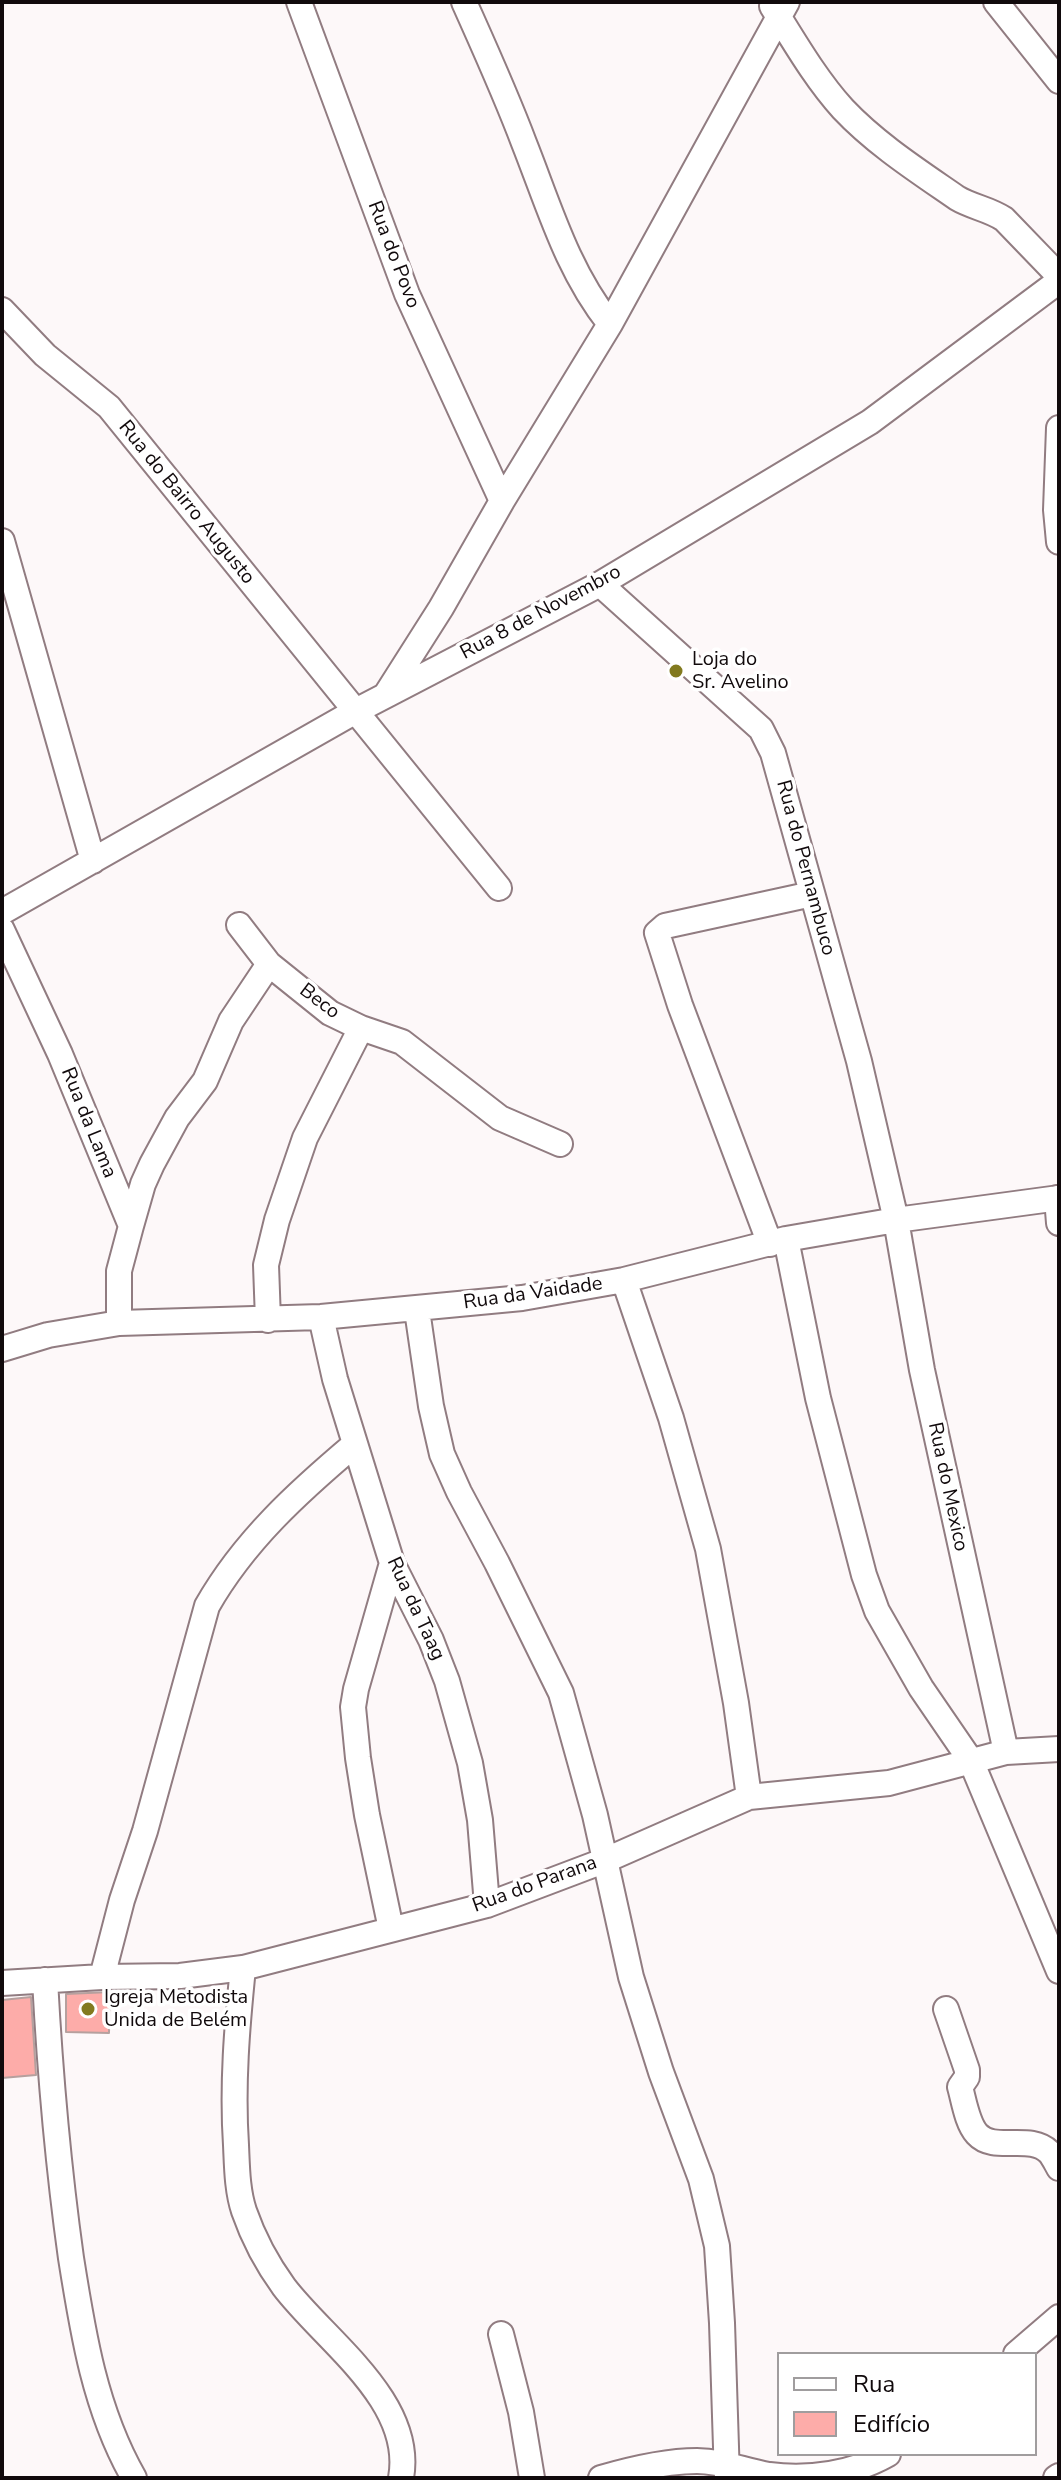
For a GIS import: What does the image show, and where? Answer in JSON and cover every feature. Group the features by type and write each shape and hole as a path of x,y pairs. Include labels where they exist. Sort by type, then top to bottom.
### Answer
{"street":[{"name":"Rua do Povo","path":"299,2 407,294 502,501"},
{"path":"464,2 512,110 574,272 610,324"},
{"path":"996,2 1059,81"},
{"path":"386,695 610,324 779,7"},
{"path":"779,7 793,41 843,108 873,137 957,198 1004,219 1059,279"},
{"name":"Rua 8 de Novembro","path":"2,912 354,712 600,584 883,413 1059,279"},
{"name":"Rua do Bairro Augusto","path":"2,310 45,355 109,407 499,888"},
{"path":"1059,428 1056,510 1059,542"},
{"path":"2,541 93,861"},
{"name":"Rua do Pernambuco","path":"600,584 761,729 773,753 859,1061 896,1220"},
{"path":"812,894 665,926 657,933 684,1018 778,1242 864,1575 877,1611 899,1651 971,1761 1059,1971"},
{"name":"Beco","path":"239,925 269,964 330,1013 361,1028 305,1138 282,1207 266,1265 268,1320"},
{"name":"Rua da Lama","path":"2,930 60,1054 131,1226"},
{"path":"119,1323 119,1271 143,1184 177,1118 205,1081 231,1021 269,964"},
{"path":"361,1028 402,1042 500,1118 560,1144"},
{"path":"1058,1198 1059,1223"},
{"name":"Rua da Vaidade","path":"2,1349 48,1335 119,1323 321,1317 522,1298 624,1280 778,1242 896,1220 1058,1198"},
{"name":"Rua do Mexico","path":"896,1220 922,1370 1006,1752"},
{"path":"624,1280 671,1418 708,1549 736,1703 749,1797"},
{"path":"417,1310 431,1406 442,1454 561,1693 606,1860 631,1977 661,2072 695,2159 717,2246 727,2470"},
{"name":"Rua da Taag","path":"321,1317 335,1379 392,1563 431,1640 447,1681 466,1748 480,1820 487,1905"},
{"path":"102,1977 207,1606 223,1578 274,1516 355,1444"},
{"path":"391,1929 367,1815 353,1707 392,1563"},
{"name":"Rua do Parana","path":"2,1983 180,1976 243,1968 487,1905 606,1860 749,1797 889,1783 1006,1752 1059,1749"},
{"path":"243,1968 236,2032 234,2122 237,2172 244,2209 263,2253 284,2286 342,2348 383,2401 399,2436 404,2462 401,2478"},
{"path":"45,1980 52,2103 82,2327 92,2378 134,2478"},
{"path":"946,2009 967,2070 967,2077 960,2087 978,2135 985,2140 1041,2147 1059,2168"},
{"path":"1018,2352 1059,2317"},
{"path":"501,2334 521,2412 532,2478"},
{"path":"601,2478 697,2461 727,2470 805,2477 843,2472 884,2456"}],"building":[{"name":"Igreja Metodista Unida de Belém","path":"110,1992 109,2033 66,2032 66,1994"},
{"path":"31,1997 36,2075 2,2078 2,2000"}],"place":[{"name":"Loja do Sr. Avelino","path":"676,671"},
{"name":"Igreja Metodista Unida de Belém","path":"88,2009"}]}
